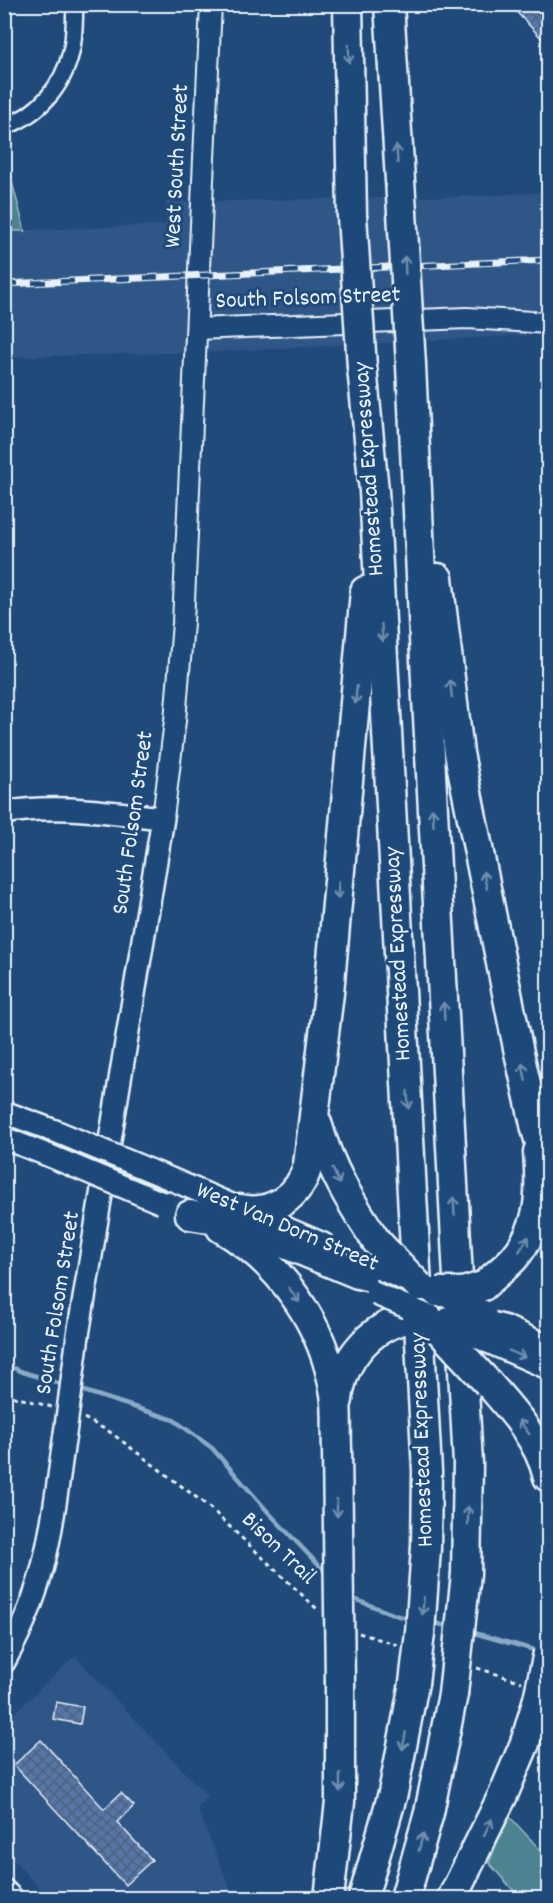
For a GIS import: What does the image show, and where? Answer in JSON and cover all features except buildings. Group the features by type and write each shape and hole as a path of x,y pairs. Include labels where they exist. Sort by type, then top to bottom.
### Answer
{"highway":[{"name":"Homestead Expressway","path":"348,4 352,216 362,368 374,491 427,1471 426,1548 414,1683 393,1793 363,1899"},
{"name":"Homestead Expressway","path":"389,4 411,365 468,1464 466,1574 453,1694 429,1814 405,1899"},
{"path":"411,365 459,753 536,1129 549,1172"},
{"path":"329,1899 340,1803 334,1393 322,1347 299,1301 279,1275 252,1249 230,1218 273,1207 287,1199 302,1182 308,1165 329,993 374,491"},
{"path":"316,1100 317,1124 340,1185 428,1298 488,1383 536,1444 549,1477"},
{"path":"336,1420 342,1376 362,1344 378,1330 408,1319 428,1298 514,1258 528,1238 539,1203 540,1191 536,1129"},
{"path":"190,1215 232,1222 428,1298 549,1350"},
{"path":"452,1899 503,1795 525,1743 549,1653"}],"main road":[{"path":"4,813 62,808 163,818"},
{"name":"South Folsom Street","path":"4,1662 35,1594 46,1553 78,1335 163,818"},
{"name":"West Van Dorn Street","path":"4,1112 166,1177 230,1218 428,1298 549,1340"},
{"name":"West Van Dorn Street","path":"4,1138 190,1215 230,1218"},
{"name":"West Van Dorn Street","path":"428,1298 549,1368"}],"street":[{"path":"4,127 29,115 58,86 71,51 75,4"},
{"name":"West South Street","path":"196,329 211,4"},
{"name":"South Folsom Street","path":"163,818 175,721 183,623 196,329 467,318 549,323"},
{"path":"4,1886 16,1899"}],"path":[{"path":"4,1394 61,1410"},
{"name":"Bison Trail","path":"80,1416 110,1432 208,1507 321,1612"},
{"path":"355,1631 406,1648"},
{"path":"468,1665 525,1683"}],"shaded area":[{"path":"548,192 548,334 211,352 5,357 4,231 165,225 166,202 480,196"},
{"path":"75,1656 208,1797 197,1807 234,1898 49,1898 5,1851 5,1722"}],"green space":[{"path":"5,155 25,231 5,231"},
{"path":"508,1815 548,1858 548,1898 520,1898 489,1863"}],"waterway":[{"path":"4,1364 67,1386"},
{"path":"78,1389 174,1420 212,1448 327,1574"},
{"path":"349,1593 354,1599 398,1616 413,1619"},
{"path":"430,1622 451,1627"},
{"path":"471,1632 538,1651"}],"railway":[{"path":"4,284 548,260"}]}
